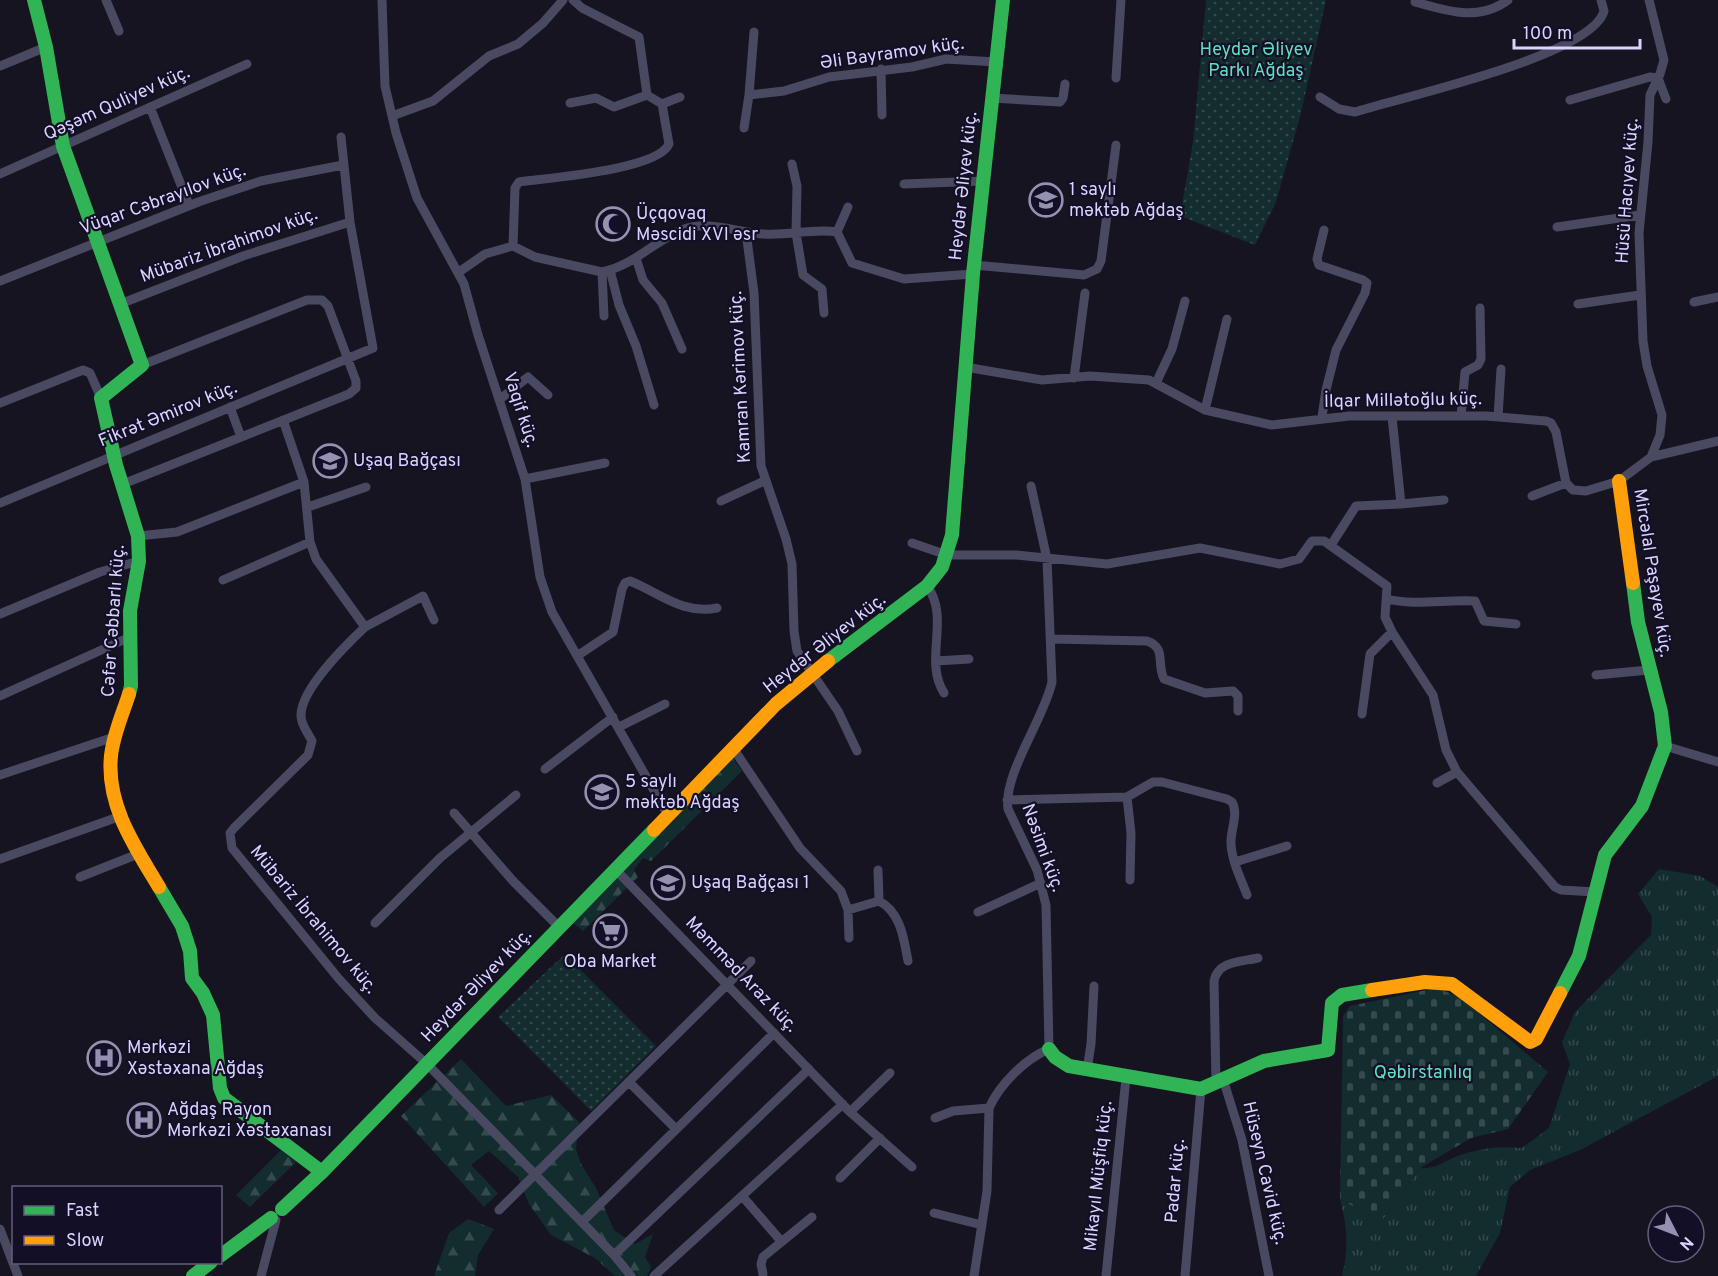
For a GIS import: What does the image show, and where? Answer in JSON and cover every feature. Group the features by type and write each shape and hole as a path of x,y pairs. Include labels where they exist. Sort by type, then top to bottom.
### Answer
{"street":[{"path":"34,0 46,47 63,146 142,366"},
{"path":"105,0 119,31"},
{"name":"Vaqif küç.","path":"382,0 383,64 392,116 417,198 459,272 525,479 540,577 552,612 668,814"},
{"path":"392,116 433,101 489,56 518,44 543,23 563,0"},
{"path":"573,0 582,8 639,38 647,95"},
{"name":"Heydər Əliyev küç.","path":"222,1255 276,1216 322,1172 733,748 811,674 927,586 936,576 947,555 952,536 974,269 1003,0"},
{"path":"1116,78 1122,0"},
{"path":"1415,2 1454,13 1471,14 1496,8 1508,0"},
{"path":"1320,97 1339,109 1355,112 1516,66 1543,55 1595,26 1604,11 1601,0"},
{"name":"Hüsü Hacıyev küç.","path":"1649,0 1664,60 1650,95 1648,142 1640,215 1640,295 1647,366 1662,415 1660,435 1651,457"},
{"path":"744,128 754,32"},
{"path":"0,66 46,47"},
{"name":"Əli Bayramov küç.","path":"748,95 784,91 829,77 912,67 946,59 996,62"},
{"name":"Qəşəm Quliyev küç.","path":"0,174 247,64"},
{"path":"881,69 882,115"},
{"path":"1570,100 1645,77 1658,78 1666,99"},
{"path":"992,99 1060,102 1064,98 1065,84"},
{"path":"570,103 596,98 614,107 647,95"},
{"path":"513,246 516,184 609,170 662,153 669,144 662,104 647,95"},
{"path":"662,104 680,97"},
{"path":"150,107 189,205"},
{"path":"340,137 350,222"},
{"path":"848,207 837,232 852,263 894,278 974,269 1084,275 1097,269 1101,261 1116,145"},
{"path":"792,164 797,186 796,233 803,275 822,289 824,313"},
{"name":"Vüqar Cəbrayılov küç.","path":"0,281 189,205 261,181 343,165"},
{"path":"904,184 983,181"},
{"path":"1557,227 1640,215"},
{"name":"Mübariz İbrahimov küç.","path":"120,304 243,256 350,222"},
{"name":"Fikrət Əmirov küç.","path":"0,503 369,352 373,348 373,341 350,222"},
{"path":"459,272 486,254 513,246 535,257 606,271 636,258 682,230 706,226 763,234 837,232"},
{"path":"1322,417 1336,350 1365,293 1366,284 1363,280 1319,265 1317,259 1324,230"},
{"name":"Kamran Kərimov küç.","path":"746,232 754,293 761,466 764,481 786,539 794,580 793,607 797,651 838,711 857,751"},
{"path":"636,258 644,280 662,303 682,349"},
{"path":"604,316 606,271"},
{"path":"606,271 636,346 654,405"},
{"path":"1074,378 1085,293"},
{"path":"1578,304 1640,295"},
{"path":"1694,302 1718,297"},
{"path":"0,403 83,370 90,373 101,398 142,366 296,305 322,300 328,306 356,381 356,388 349,394 123,484"},
{"path":"1156,383 1172,349 1185,300"},
{"path":"1461,416 1465,372 1478,365 1481,359 1480,308"},
{"path":"1205,410 1227,319"},
{"name":"İlqar Millətoğlu küç.","path":"965,367 1042,380 1105,377 1156,383 1186,402 1205,410 1272,425 1322,417 1461,416 1498,417 1551,423 1556,432 1566,483"},
{"path":"1498,417 1501,369"},
{"path":"499,400 509,394 525,378 532,380 548,395"},
{"name":"Cəfər Cəbbarlı küç.","path":"101,398 114,455 138,536 139,561 132,592 131,686 110,766 111,786 138,854 167,897 182,926 190,951 192,978 203,993 213,1015 220,1088 224,1098 322,1172"},
{"path":"230,407 241,437"},
{"path":"1392,417 1401,504"},
{"path":"283,420 304,482 310,542 328,577 365,627 423,596 434,620"},
{"path":"1532,496 1566,483 1578,492 1619,481 1651,457 1718,441"},
{"path":"525,479 605,463"},
{"path":"721,501 764,481"},
{"name":"Mircəlal Paşayev küç.","path":"1201,1089 1264,1061 1296,1054 1323,1053 1328,1050 1332,1003 1342,996 1425,982 1439,981 1460,988 1523,1039 1530,1042 1536,1039 1579,956 1605,855 1642,806 1665,746 1665,727 1638,622 1619,481"},
{"path":"138,536 177,532 304,482"},
{"name":"Nəsimi küç.","path":"1031,486 1047,559 1052,682 1049,697 1014,776 1007,800 1008,809 1041,883 1046,905 1049,1049"},
{"path":"308,507 366,487"},
{"path":"1331,545 1356,506 1444,500"},
{"path":"912,543 947,555 1107,564 1200,548 1280,564 1299,559 1312,541 1324,541 1383,582 1388,591 1384,611 1392,632 1433,695 1446,750 1456,772 1555,888 1595,892"},
{"path":"223,580 310,542"},
{"path":"0,614 100,572 139,561"},
{"path":"577,656 613,632 622,589 625,583 630,581 676,604 704,611 717,608"},
{"path":"927,586 934,596 938,612 937,682 944,693"},
{"path":"1387,599 1406,602 1451,599 1475,601 1484,621 1516,624"},
{"name":"Mübariz İbrahimov küç.","path":"365,627 321,674 303,704 300,714 302,724 312,741 308,755 234,828 229,840 232,848 339,980 381,1025 427,1064"},
{"path":"1362,714 1370,654 1392,632"},
{"path":"0,696 130,637"},
{"path":"1052,639 1147,641 1155,644 1161,651 1160,671 1164,679 1205,693 1233,691 1238,696 1238,711"},
{"path":"936,661 969,659"},
{"path":"1596,675 1649,670"},
{"path":"619,727 665,704"},
{"path":"544,769 613,717"},
{"path":"0,775 117,736"},
{"path":"1665,746 1718,762"},
{"path":"733,748 800,848 841,891 848,910 849,938"},
{"path":"1437,783 1456,772"},
{"path":"1007,800 1127,797 1153,782 1162,782 1232,802 1235,810 1231,843 1247,895"},
{"path":"375,923 469,833 516,795"},
{"path":"1127,797 1131,833 1130,880"},
{"path":"454,813 469,833 559,927"},
{"path":"0,859 121,816"},
{"path":"1235,862 1287,846"},
{"path":"80,877 138,854"},
{"name":"Məmməd Araz küç.","path":"615,869 808,1069 912,1167"},
{"path":"878,870 879,901 900,922 908,961"},
{"path":"978,912 1041,883"},
{"path":"848,910 879,901"},
{"name":"Hüseyn Cavid küç.","path":"1257,958 1222,966 1216,971 1214,981 1220,1081 1242,1140 1269,1276"},
{"path":"499,1210 751,961"},
{"path":"1087,1070 1091,1044 1094,986"},
{"path":"582,1222 774,1033"},
{"path":"974,1276 987,1191 989,1108 994,1098 1025,1064 1049,1049 1060,1062 1087,1070 1201,1089"},
{"path":"427,1064 614,1255 631,1276"},
{"path":"614,1255 808,1069"},
{"path":"654,1276 743,1197 890,1073"},
{"name":"Mikayıl Müşfiq küç.","path":"1106,1276 1126,1078"},
{"path":"630,1083 676,1129"},
{"name":"Padar küç.","path":"1185,1276 1201,1089"},
{"path":"935,1118 952,1111 989,1108"},
{"path":"840,1178 880,1138"},
{"path":"743,1197 781,1241"},
{"path":"934,1213 982,1225"},
{"path":"261,1276 276,1216"},
{"path":"763,1274 761,1264 763,1257 812,1217"},
{"path":"0,1229 12,1260"},
{"path":"193,1276 210,1264"}],"green space":[{"name":"Heydər Əliyev Parkı Ağdaş","path":"1206,0 1326,0 1301,113 1276,202 1255,245 1180,216 1193,142"},
{"path":"731,756 742,771 651,861 643,858 634,870 638,877 583,931 570,921"},
{"path":"1659,869 1700,876 1718,887 1718,1076 1580,1150 1530,1170 1510,1187 1500,1233 1476,1276 1342,1276 1346,1256 1346,1237 1340,1199 1381,1222 1420,1168 1436,1166 1460,1155 1484,1149 1522,1148 1549,1128 1570,1064 1562,1042 1575,1012 1651,935 1652,917 1638,894"},
{"path":"565,954 656,1046 591,1111 498,1017"},
{"name":"Qəbirstanlıq","path":"1436,988 1460,997 1548,1072 1508,1129 1471,1138 1420,1168 1381,1222 1340,1199 1343,1016 1350,1006"},
{"path":"461,1059 506,1106 551,1095 579,1122 576,1149 581,1164 596,1188 614,1230 635,1244 653,1234 645,1257 651,1267 647,1276 615,1276 595,1258 551,1235 529,1204 518,1177 489,1151 471,1165 498,1193 484,1207 401,1116"},
{"path":"281,1150 296,1162 250,1207 236,1195"},
{"path":"468,1219 494,1229 478,1255 475,1276 434,1276 449,1233"}],"traffic: fast":[{"path":"34,0 46,47 63,146 142,365 101,398 116,465 138,536 139,561 130,611 131,686 129,694"},
{"path":"828,661 927,586 942,567 952,535 973,274 1003,0"},
{"path":"1560,993 1579,956 1605,855 1642,806 1665,746 1661,712 1638,622 1633,583"},
{"path":"282,1209 322,1172 654,830"},
{"path":"159,887 182,926 190,951 192,978 203,993 213,1015 220,1088 224,1098 322,1172"},
{"path":"1049,1049 1055,1057 1069,1066 1201,1089 1264,1061 1328,1050 1332,1003 1342,995 1372,990"},
{"path":"222,1255 271,1218"},
{"path":"193,1276 208,1264"}],"traffic: slow":[{"path":"1619,481 1633,583"},
{"path":"654,830 776,704 828,661"},
{"path":"129,694 112,748 113,792 124,825 159,887"},
{"path":"1372,990 1425,982 1452,984 1530,1042 1536,1039 1560,993"}],"place":[{"name":"1 saylı məktəb Ağdaş","path":"1046,200"},
{"name":"Üçqovaq Məscidi XVI əsr","path":"613,224"},
{"name":"Uşaq Bağçası","path":"330,461"},
{"name":"5 saylı məktəb Ağdaş","path":"602,792"},
{"name":"Uşaq Bağçası 1","path":"668,883"},
{"name":"Oba Market","path":"610,931"},
{"name":"Mərkəzi Xəstəxana Ağdaş","path":"104,1058"},
{"name":"Ağdaş Rayon Mərkəzi Xəstəxanası","path":"144,1120"}]}
